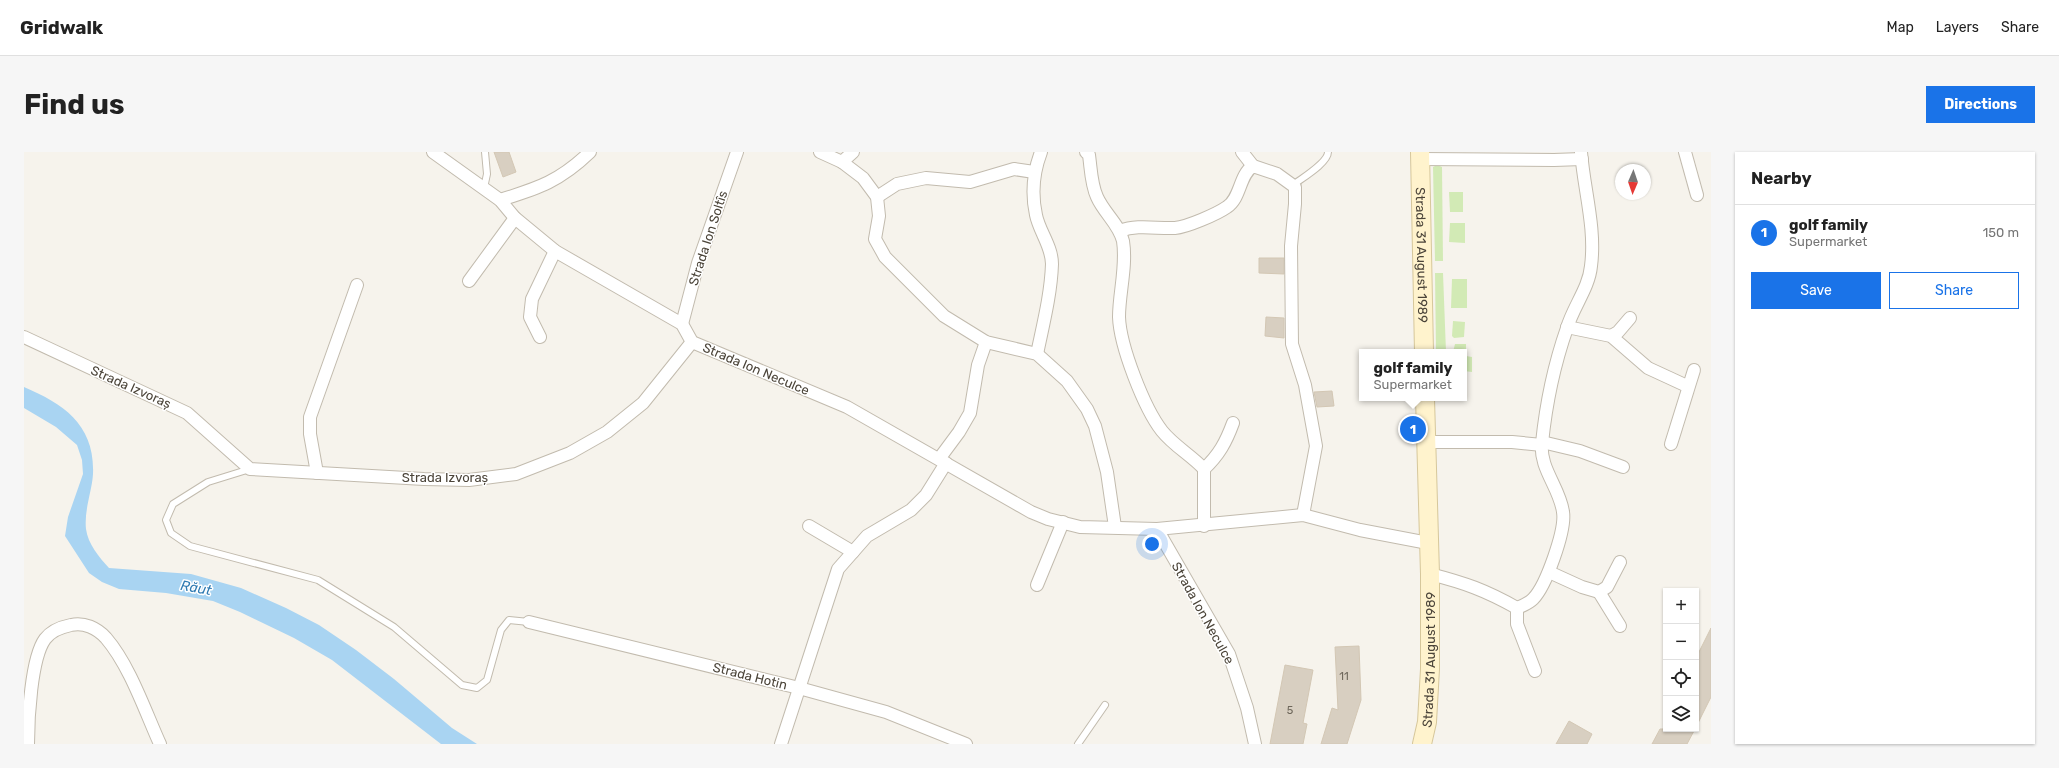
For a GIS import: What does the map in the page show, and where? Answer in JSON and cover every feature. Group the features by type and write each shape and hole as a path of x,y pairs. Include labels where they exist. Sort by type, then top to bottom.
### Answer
{"main road":[{"name":"Strada 31 August 1989","path":"1420,155 1424,349"},
{"name":"Strada 31 August 1989","path":"1422,744 1427,722 1429,696 1430,574 1425,401"}],"street":[{"path":"433,152 500,200 515,218 555,251 682,324"},
{"path":"500,200 540,187 560,178 590,152"},
{"name":"Strada Ion Soltîs","path":"682,324 698,263 737,152"},
{"path":"820,152 842,162 864,178 877,197 879,216 875,239 885,257 944,316 986,342 1037,354 1067,381 1088,409 1095,426 1107,472 1115,527"},
{"path":"842,162 853,152"},
{"path":"1037,354 1046,307 1052,262 1036,215 1034,172 1041,152"},
{"path":"1086,152 1089,155 1092,184 1097,198 1120,231 1123,243 1119,319 1130,363 1141,393 1160,430 1177,448 1194,459 1204,469 1204,526"},
{"path":"1242,152 1253,166 1277,174 1293,185 1295,191 1291,246 1292,344 1305,385 1316,446 1303,515"},
{"path":"1685,152 1697,195"},
{"name":"Strada 31 August 1989","path":"1420,155 1554,160 1581,155"},
{"path":"1535,671 1517,624 1517,608 1533,599 1549,572 1558,541 1563,512 1543,461 1542,443 1554,370 1567,327 1591,268 1591,226 1581,155"},
{"path":"1120,231 1128,228 1176,228 1228,207 1238,193 1246,173 1253,166"},
{"path":"877,197 897,184 926,178 970,182 1014,169 1034,172"},
{"path":"469,281 515,218"},
{"path":"540,337 530,318 532,299 555,251"},
{"path":"317,473 310,434 310,417 356,285"},
{"path":"1611,336 1618,332 1630,318"},
{"name":"Strada Ion Neculce","path":"682,324 692,342 847,407 1031,512 1080,527 1157,529 1229,654 1246,708 1255,744"},
{"path":"1567,327 1611,336 1648,368 1687,386"},
{"name":"Strada Izvoraș","path":"24,337 187,413 250,469 470,480 516,474 570,453 607,432 643,403 692,342"},
{"path":"781,744 838,569 867,536 911,510 926,495 970,413 978,365 986,342"},
{"path":"1671,444 1687,386 1694,370"},
{"path":"1204,469 1218,457 1226,443 1233,423"},
{"path":"1426,442 1542,443 1580,451 1623,468"},
{"path":"1157,529 1204,526 1253,519 1303,515 1360,530 1428,543"},
{"path":"1037,585 1063,522"},
{"path":"809,526 853,552"},
{"path":"1599,592 1607,587 1620,562"},
{"path":"1549,572 1582,587 1599,592 1620,626"},
{"name":"Strada 31 August 1989","path":"1430,574 1469,584 1494,594 1517,608"},
{"name":"Strada Hotin","path":"529,622 799,688 886,712 966,744"},
{"path":"28,744 28,721 38,652 45,638 60,627 74,624 86,625 98,630 107,639 126,670 160,744"}],"lane":[{"path":"484,188 487,174 485,152"},
{"path":"1293,185 1324,162 1328,156 1328,152"},
{"path":"250,469 208,482 173,504 166,520 170,533 190,546 318,580 394,627 462,685 477,688 487,680 501,630 509,620 529,622"},
{"path":"1078,744 1105,705"}],"green space":[{"path":"1437,165 1442,167 1443,261 1435,261 1433,167"},
{"path":"1449,192 1463,192 1463,212 1450,212"},
{"path":"1450,223 1465,223 1465,243 1449,242"},
{"path":"1435,273 1443,273 1446,349 1436,349"},
{"path":"1452,279 1467,279 1467,308 1451,308"},
{"path":"1453,321 1465,322 1464,337 1454,338 1452,336"},
{"path":"1455,344 1466,344 1466,349 1454,349"},
{"path":"1467,356 1472,357 1472,372 1467,371"}],"water":[{"name":"Răut","path":"24,387 52,401 64,409 83,429 89,442 93,474 86,515 87,535 98,555 109,568 191,574 241,588 286,608 319,625 356,650 394,679 452,728 477,744 441,744 332,660 294,638 240,612 213,601 166,593 119,589 102,582 89,573 65,536 68,517 83,474 82,460 77,445 56,427 24,408"}],"building":[{"path":"494,152 509,152 516,172 503,177"},
{"path":"1259,258 1284,258 1284,274 1259,273"},
{"path":"1266,317 1284,318 1284,338 1265,336"},
{"path":"1332,391 1334,406 1317,407 1314,392"},
{"path":"1711,628 1711,697 1699,721 1699,660 1699,652"},
{"path":"1359,646 1361,700 1347,744 1321,744 1332,708 1338,710 1335,647"},
{"path":"1285,665 1313,670 1303,723 1307,724 1303,744 1270,744"},
{"path":"1569,721 1592,734 1587,744 1556,744"},
{"path":"1660,729 1663,729 1663,732 1693,732 1687,744 1652,744"}],"place":[{"name":"golf family","path":"1413,429"}]}
